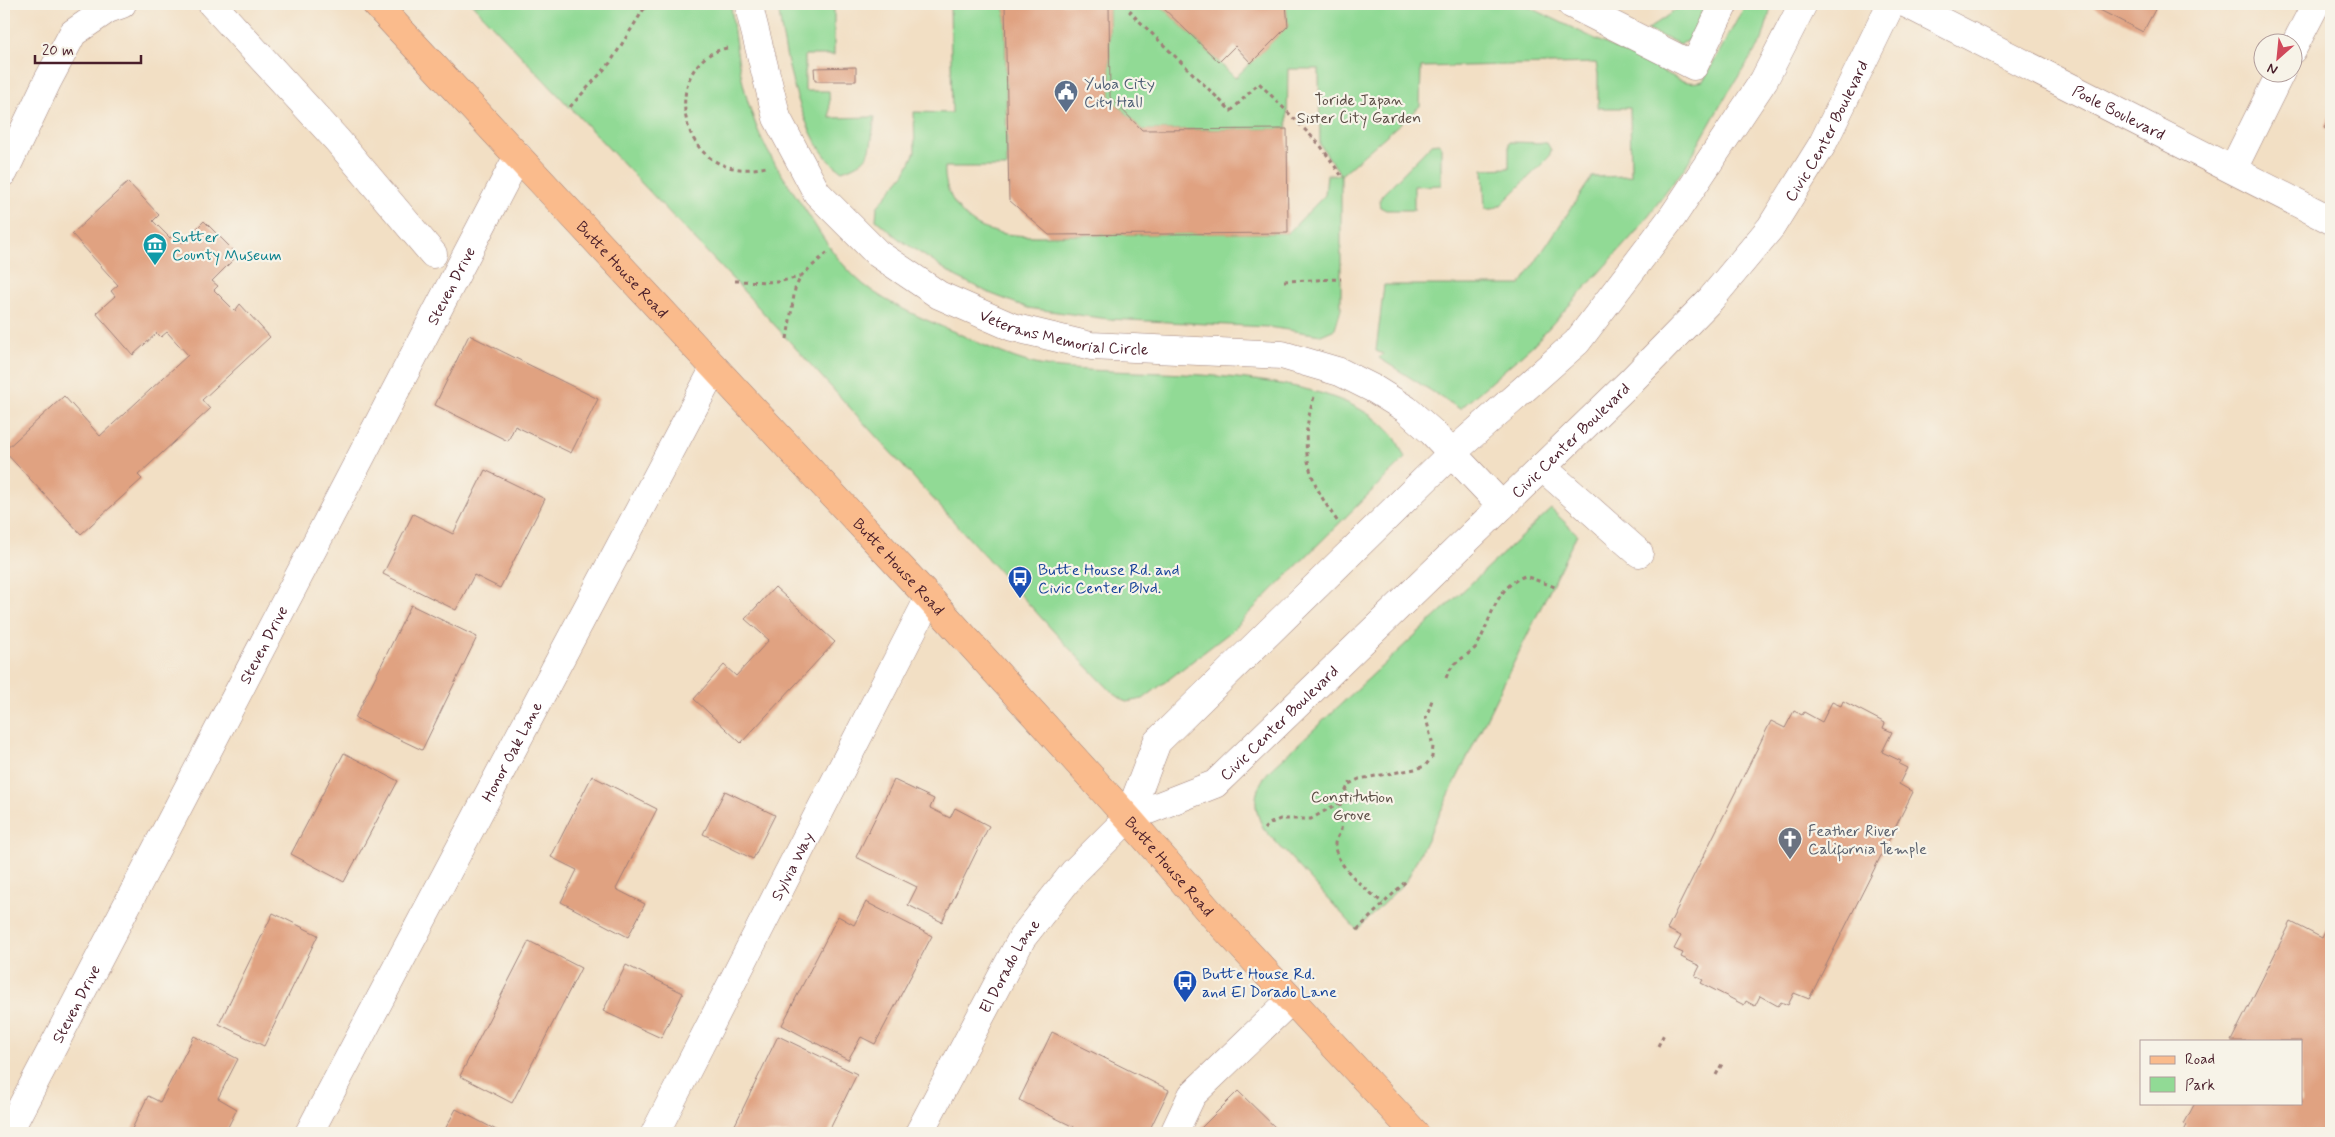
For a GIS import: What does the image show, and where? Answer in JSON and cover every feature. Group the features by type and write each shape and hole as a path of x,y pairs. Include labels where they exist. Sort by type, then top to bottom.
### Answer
{"main road":[{"name":"Butte House Road","path":"376,4 929,598 1128,818 1208,910 1414,1133"}],"street":[{"path":"4,172 47,82 73,33 108,9 122,4"},
{"path":"212,4 337,140 432,254"},
{"name":"Veterans Memorial Circle","path":"750,4 751,15 778,118 817,194 877,253 939,295 1012,327 1091,346 1282,355 1340,372 1374,389 1406,409 1432,432 1502,506"},
{"path":"1571,4 1694,66 1724,4"},
{"path":"1128,818 1157,742 1452,453 1576,342 1684,200 1764,80 1803,4"},
{"name":"Civic Center Boulevard","path":"1128,818 1216,784 1631,381 1711,299 1771,227 1822,145 1890,4"},
{"name":"Poole Boulevard","path":"1907,4 2331,220"},
{"path":"2301,32 2316,4"},
{"path":"2233,169 2276,82"},
{"name":"Steven Drive","path":"8,1133 518,156"},
{"name":"Honor Oak Lane","path":"309,1133 714,369"},
{"path":"1542,467 1639,554"},
{"name":"Sylvia Way","path":"654,1133 929,598"},
{"name":"El Dorado Lane","path":"919,1133 1022,938 1074,872 1128,818"},
{"path":"1174,1133 1192,1095 1291,1000"}],"path":[{"path":"570,107 610,63 647,4"},
{"path":"1137,4 1130,12 1231,111 1258,83 1320,145 1341,175"},
{"path":"735,46 714,51 692,72 685,91 686,114 693,140 712,161 738,170 768,166"},
{"path":"787,340 795,289 801,276 830,249"},
{"path":"734,281 777,282 801,276"},
{"path":"1284,281 1341,279"},
{"path":"1316,392 1306,436 1306,459 1314,485 1339,524"},
{"path":"1446,678 1449,670 1457,660 1472,652 1477,646 1498,598 1503,589 1512,581 1525,576 1555,587"},
{"path":"1383,903 1358,882 1336,853 1335,844 1340,832 1341,823 1340,802 1349,784 1359,780 1425,766 1432,757 1432,738 1426,718 1432,698"},
{"path":"1264,829 1280,819 1311,818 1340,802"},
{"path":"1357,930 1406,880"},
{"path":"1658,1046 1665,1032"},
{"path":"1716,1075 1723,1062"}],"green space":[{"path":"472,4 731,4 743,82 751,113 762,139 780,172 833,252 855,277 874,293 933,323 1003,353 1039,365 1089,370 1235,378 1284,385 1329,396 1367,413 1395,438 1405,458 1229,633 1143,699 1126,702 1113,693 1067,646 739,286"},
{"path":"778,4 834,4 834,55 805,55 805,91 829,91 830,118 875,117 869,151 861,162 853,167 842,171 828,159 815,141 796,95 784,45"},
{"path":"950,4 1005,4 1007,167 945,167 945,176 950,195 967,218 983,228 995,232 1021,235 1288,233 1325,195 1327,175 1341,175 1341,309 1335,329 1321,335 1268,327 1108,319 1028,308 989,293 955,276 899,239 876,220 877,207 905,173 915,152 914,112 952,113"},
{"name":"Toride Japan Sister City Garden","path":"1109,4 1159,4 1235,78 1288,26 1286,4 1523,4 1676,78 1687,82 1695,82 1703,81 1746,4 1770,4 1770,12 1762,40 1724,99 1686,166 1635,233 1534,344 1460,409 1379,358 1383,354 1376,351 1384,285 1520,285 1592,177 1631,176 1630,108 1598,108 1598,74 1596,63 1421,67 1420,106 1341,175 1320,145 1319,69 1288,69 1287,129 1142,130 1110,97"},
{"path":"1684,4 1706,4 1688,41 1680,44 1647,30"},
{"path":"1509,142 1547,143 1551,150 1549,157 1501,205 1493,209 1485,209 1483,169 1509,168"},
{"path":"1438,143 1441,145 1441,185 1414,186 1414,210 1386,210 1380,207 1379,202 1382,195 1432,144"},
{"name":"Constitution Grove","path":"1551,509 1577,534 1407,880 1357,930 1264,829 1256,806 1257,792 1260,785 1269,771"}],"building":[{"name":"Yuba City City Hall","path":"1005,4 1109,4 1110,97 1142,130 1287,129 1288,233 1049,235 1009,200"},
{"path":"1159,4 1286,4 1288,26 1251,63 1235,46 1219,62"},
{"path":"2088,4 2158,4 2143,32"},
{"path":"856,67 856,81 815,81 814,68"},
{"path":"2331,113 2331,132 2324,128"},
{"path":"128,182 159,215 153,221 170,238 176,232 182,243 204,221 238,255 212,281 218,286 214,290 235,311 240,304 270,337 202,400 210,409 138,475 142,479 81,534 4,451 64,396 100,436 188,355 167,332 161,337 157,333 133,355 96,313 115,296 111,291 118,285 72,234"},
{"path":"469,335 598,399 571,453 515,426 508,441 435,405"},
{"path":"485,470 545,499 500,588 474,575 456,610 383,574 413,514 453,534"},
{"path":"775,587 835,642 741,743 694,699 724,665 736,676 769,640 745,619"},
{"path":"411,605 477,637 422,750 355,718"},
{"name":"Feather River California Temple","path":"1843,701 1885,723 1883,728 1892,732 1882,752 1901,761 1899,764 1907,768 1899,784 1913,792 1809,999 1794,993 1788,1005 1781,1002 1778,1006 1760,996 1755,1006 1746,1001 1744,1005 1701,983 1703,980 1695,976 1700,966 1681,957 1683,953 1674,949 1681,936 1667,929 1771,721 1785,728 1794,711 1802,715 1804,712 1822,722 1832,702 1841,706"},
{"path":"344,753 398,781 344,882 291,854"},
{"path":"592,776 657,809 616,889 645,904 628,937 561,902 577,870 551,857"},
{"path":"894,780 934,799 930,808 950,818 955,808 989,826 942,922 908,905 917,887 856,857"},
{"path":"725,791 775,815 753,859 703,834"},
{"path":"866,902 932,936 875,1044 861,1037 848,1060 782,1025 838,916 854,925"},
{"path":"273,913 318,935 264,1046 219,1024"},
{"path":"2331,919 2331,1133 2183,1133 2187,1125 2184,1124 2194,1104 2302,1104 2302,1040 2232,1040 2291,922 2322,938"},
{"path":"529,941 581,968 512,1103 460,1076"},
{"path":"626,965 683,993 661,1038 603,1011"},
{"path":"1052,1032 1169,1090 1148,1133 1086,1133 1019,1100"},
{"path":"194,1036 238,1059 218,1098 237,1109 225,1133 130,1133 148,1096 160,1102"},
{"path":"778,1036 857,1074 828,1133 731,1133"},
{"path":"1238,1091 1281,1133 1196,1133"},
{"path":"456,1109 502,1133 443,1133"}],"place":[{"name":"Yuba City City Hall","path":"1066,113"},
{"name":"Sutter County Museum","path":"155,266"},
{"name":"Butte House Rd. and Civic Center Blvd.","path":"1020,599"},
{"name":"Feather River California Temple","path":"1790,860"},
{"name":"Butte House Rd. and El Dorado Lane","path":"1185,1003"}]}
